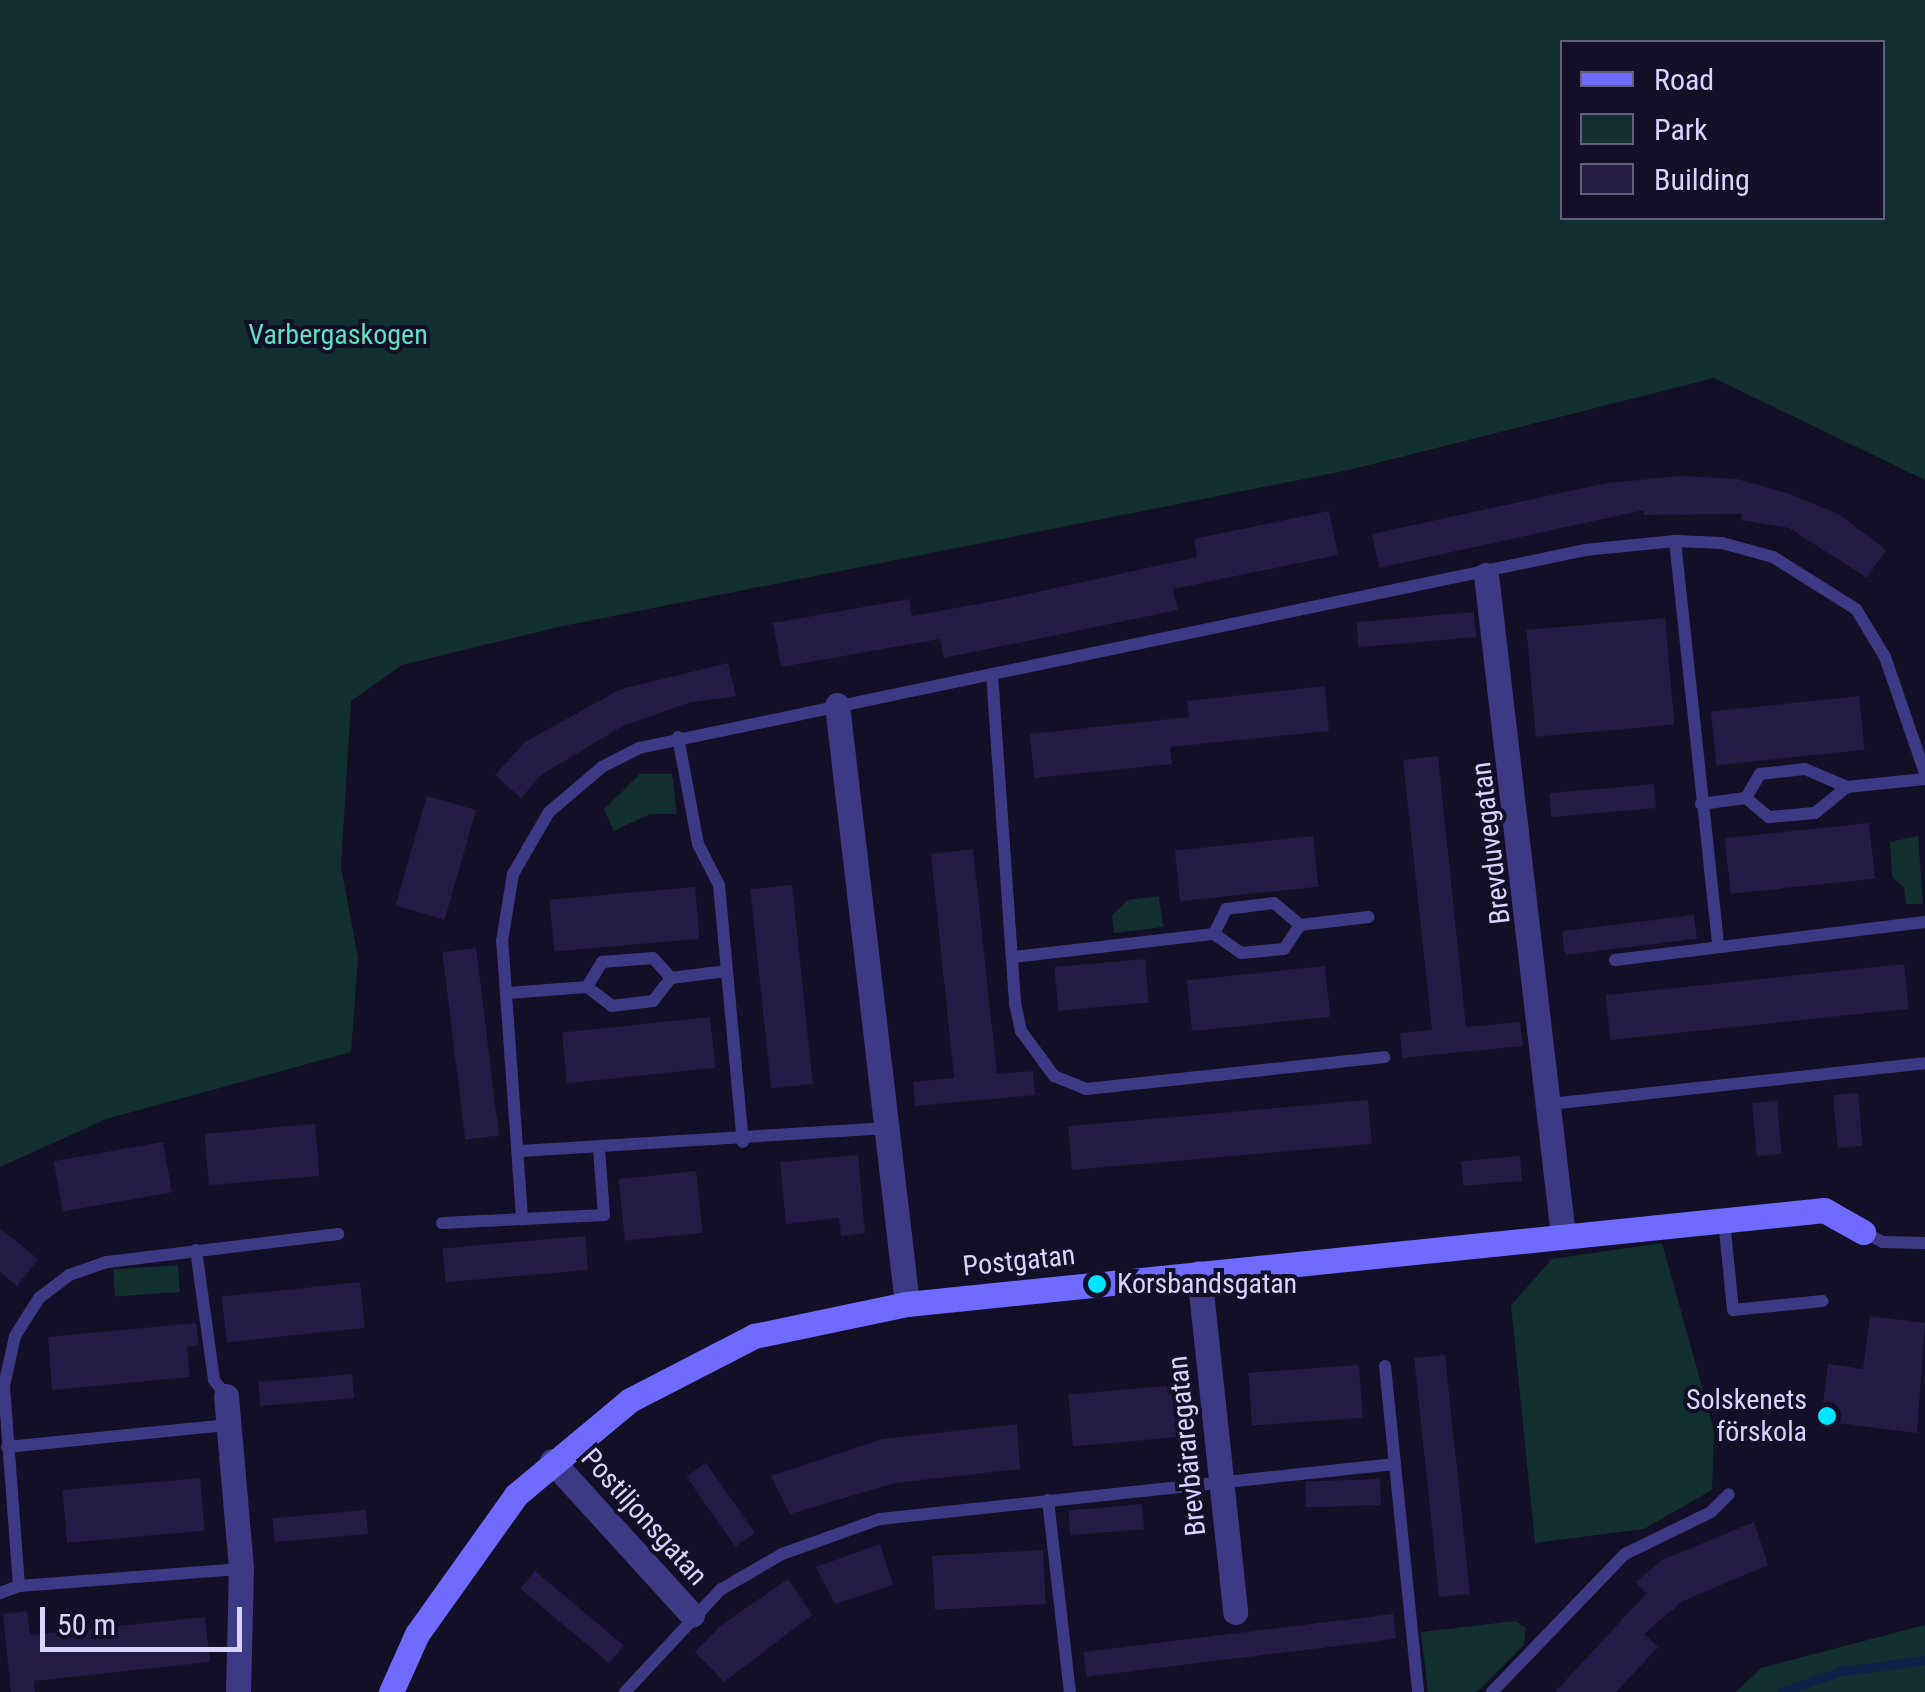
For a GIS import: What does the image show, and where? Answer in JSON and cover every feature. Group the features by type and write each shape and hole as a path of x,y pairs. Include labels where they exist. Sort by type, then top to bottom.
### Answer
{"street":[{"name":"Brevduvegatan","path":"1486,575 1563,1235"},
{"path":"837,705 908,1304"},
{"name":"Postgatan","path":"392,1692 417,1634 452,1579 498,1516 552,1461 617,1409 711,1353 806,1321 908,1304 1824,1210 1863,1232"},
{"name":"Brevbäraregatan","path":"1199,1274 1235,1612"},
{"path":"226,1396 241,1569 238,1692"},
{"name":"Postiljonsgatan","path":"552,1461 692,1615"}],"lane":[{"path":"1675,541 1718,945"},
{"path":"522,1217 505,908 531,836 549,812 602,767 678,737 1486,575 1586,550 1675,541 1722,542 1773,557 1856,609 1885,657 1925,776 1848,787 1815,812 1769,817 1746,798 1701,804"},
{"path":"992,674 1021,1031 1054,1076 1086,1089 1384,1057"},
{"path":"678,737 698,844 718,885 743,1142"},
{"path":"1746,798 1760,774 1805,769 1848,787"},
{"path":"1214,934 1226,909 1274,903 1300,925 1369,917"},
{"path":"1615,960 1925,922"},
{"path":"1014,957 1214,934 1242,953 1284,949 1300,925"},
{"path":"587,988 602,962 654,958 671,978"},
{"path":"507,993 587,988 612,1006 653,1002 671,978 728,972"},
{"path":"1550,1104 1925,1063"},
{"path":"521,1152 743,1142 888,1128"},
{"path":"442,1224 604,1215 599,1148"},
{"path":"1724,1220 1733,1310 1823,1300"},
{"name":"Postgatan","path":"1863,1232 1883,1242 1925,1242"},
{"path":"18,1586 8,1448 9,1354 39,1298 69,1275 107,1262 338,1234"},
{"path":"196,1250 214,1380 226,1396"},
{"path":"1385,1366 1418,1692"},
{"path":"8,1448 229,1425"},
{"path":"626,1692 692,1615 750,1571 848,1528 909,1514 1395,1464"},
{"path":"1492,1692 1624,1554 1711,1512 1729,1494"},
{"path":"1048,1500 1070,1692"},
{"path":"0,1593 18,1586 241,1569"}],"green space":[{"name":"Varbergaskogen","path":"0,0 1925,0 1925,480 1714,378 1349,470 563,626 402,665 351,701 341,867 358,958 351,1052 106,1119 0,1167"},
{"path":"640,774 672,774 677,814 650,814 614,831 604,809"},
{"path":"1918,836 1923,904 1906,904 1904,888 1892,877 1890,842"},
{"path":"1159,896 1163,927 1114,933 1112,915 1128,900"},
{"path":"1662,1243 1714,1430 1712,1490 1644,1529 1535,1543 1511,1305 1552,1259"},
{"path":"178,1265 180,1292 115,1296 113,1270"},
{"path":"1515,1621 1526,1628 1524,1645 1477,1692 1428,1692 1421,1632"},
{"path":"1925,1625 1925,1692 1736,1692 1761,1668"}],"building":[{"path":"1680,476 1737,479 1790,494 1840,515 1886,550 1867,578 1789,528 1741,520 1742,514 1644,515 1644,510 1379,568 1372,534 1607,483"},
{"path":"1329,511 1338,555 1173,589 1178,610 944,658 940,639 781,667 773,623 909,599 912,616 1006,599 1197,557 1194,539"},
{"path":"1474,612 1476,637 1359,647 1356,622"},
{"path":"1665,618 1674,725 1536,737 1527,630"},
{"path":"728,663 736,696 688,703 623,726 541,775 521,798 495,775 525,742 621,689"},
{"path":"1325,686 1329,731 1170,747 1172,764 1034,778 1030,734 1189,717 1187,701"},
{"path":"1859,696 1865,750 1716,765 1711,712"},
{"path":"1438,756 1466,1027 1520,1022 1523,1046 1402,1058 1400,1033 1432,1030 1403,760"},
{"path":"1654,784 1656,808 1551,817 1549,793"},
{"path":"427,796 476,810 445,920 396,906"},
{"path":"1869,823 1875,879 1731,894 1725,838"},
{"path":"1313,836 1318,887 1180,901 1175,851"},
{"path":"973,849 997,1074 1033,1071 1035,1095 915,1106 913,1082 954,1078 931,854"},
{"path":"792,885 813,1084 771,1088 750,889"},
{"path":"695,887 700,939 554,952 550,900"},
{"path":"1694,915 1697,939 1565,955 1562,931"},
{"path":"476,948 499,1136 465,1140 442,952"},
{"path":"1145,959 1149,1003 1058,1011 1054,967"},
{"path":"1904,964 1909,1009 1610,1040 1606,995"},
{"path":"1325,966 1330,1017 1192,1031 1187,981"},
{"path":"710,1017 715,1068 567,1083 562,1033"},
{"path":"1858,1093 1863,1146 1838,1148 1833,1095"},
{"path":"1368,1100 1372,1144 1072,1170 1068,1126"},
{"path":"1777,1101 1782,1154 1757,1156 1752,1103"},
{"path":"315,1124 320,1176 209,1185 204,1134"},
{"path":"163,1142 172,1192 63,1212 54,1161"},
{"path":"858,1155 865,1233 841,1236 839,1218 786,1224 780,1162"},
{"path":"1520,1156 1522,1181 1463,1186 1461,1161"},
{"path":"696,1171 702,1233 625,1241 618,1179"},
{"path":"0,1228 38,1259 17,1286 0,1272"},
{"path":"585,1236 588,1270 446,1282 443,1248"},
{"path":"360,1282 365,1328 227,1342 222,1297"},
{"path":"1870,1316 1925,1323 1917,1433 1821,1421 1828,1364 1863,1369"},
{"path":"196,1323 199,1345 187,1347 190,1377 52,1390 48,1337"},
{"path":"1445,1355 1470,1594 1439,1597 1414,1358"},
{"path":"1359,1365 1363,1418 1252,1426 1248,1373"},
{"path":"352,1374 354,1398 260,1406 258,1382"},
{"path":"1177,1385 1182,1437 1073,1446 1068,1394"},
{"path":"1017,1424 1020,1469 895,1483 790,1514 771,1476 882,1439"},
{"path":"706,1463 755,1533 735,1546 686,1477"},
{"path":"200,1478 205,1531 67,1543 63,1490"},
{"path":"1380,1479 1381,1505 1306,1508 1305,1482"},
{"path":"1142,1504 1144,1529 1070,1535 1068,1510"},
{"path":"366,1510 368,1534 274,1542 272,1518"},
{"path":"1754,1522 1768,1565 1683,1601 1644,1634 1658,1647 1616,1692 1555,1692 1646,1594 1636,1582 1662,1560"},
{"path":"880,1544 893,1585 835,1604 816,1567"},
{"path":"1043,1550 1046,1604 935,1610 932,1556"},
{"path":"535,1571 624,1646 609,1663 520,1589"},
{"path":"788,1579 812,1615 724,1682 695,1652 720,1626"},
{"path":"27,1611 30,1635 205,1617 210,1662 34,1681 35,1692 11,1692 3,1614"},
{"path":"1393,1614 1396,1639 1086,1677 1083,1652"}],"waterway":[{"path":"1781,1692 1842,1671 1925,1660"}],"place":[{"name":"Korsbandsgatan","path":"1097,1284"},
{"name":"Solskenets förskola","path":"1827,1416"}]}
